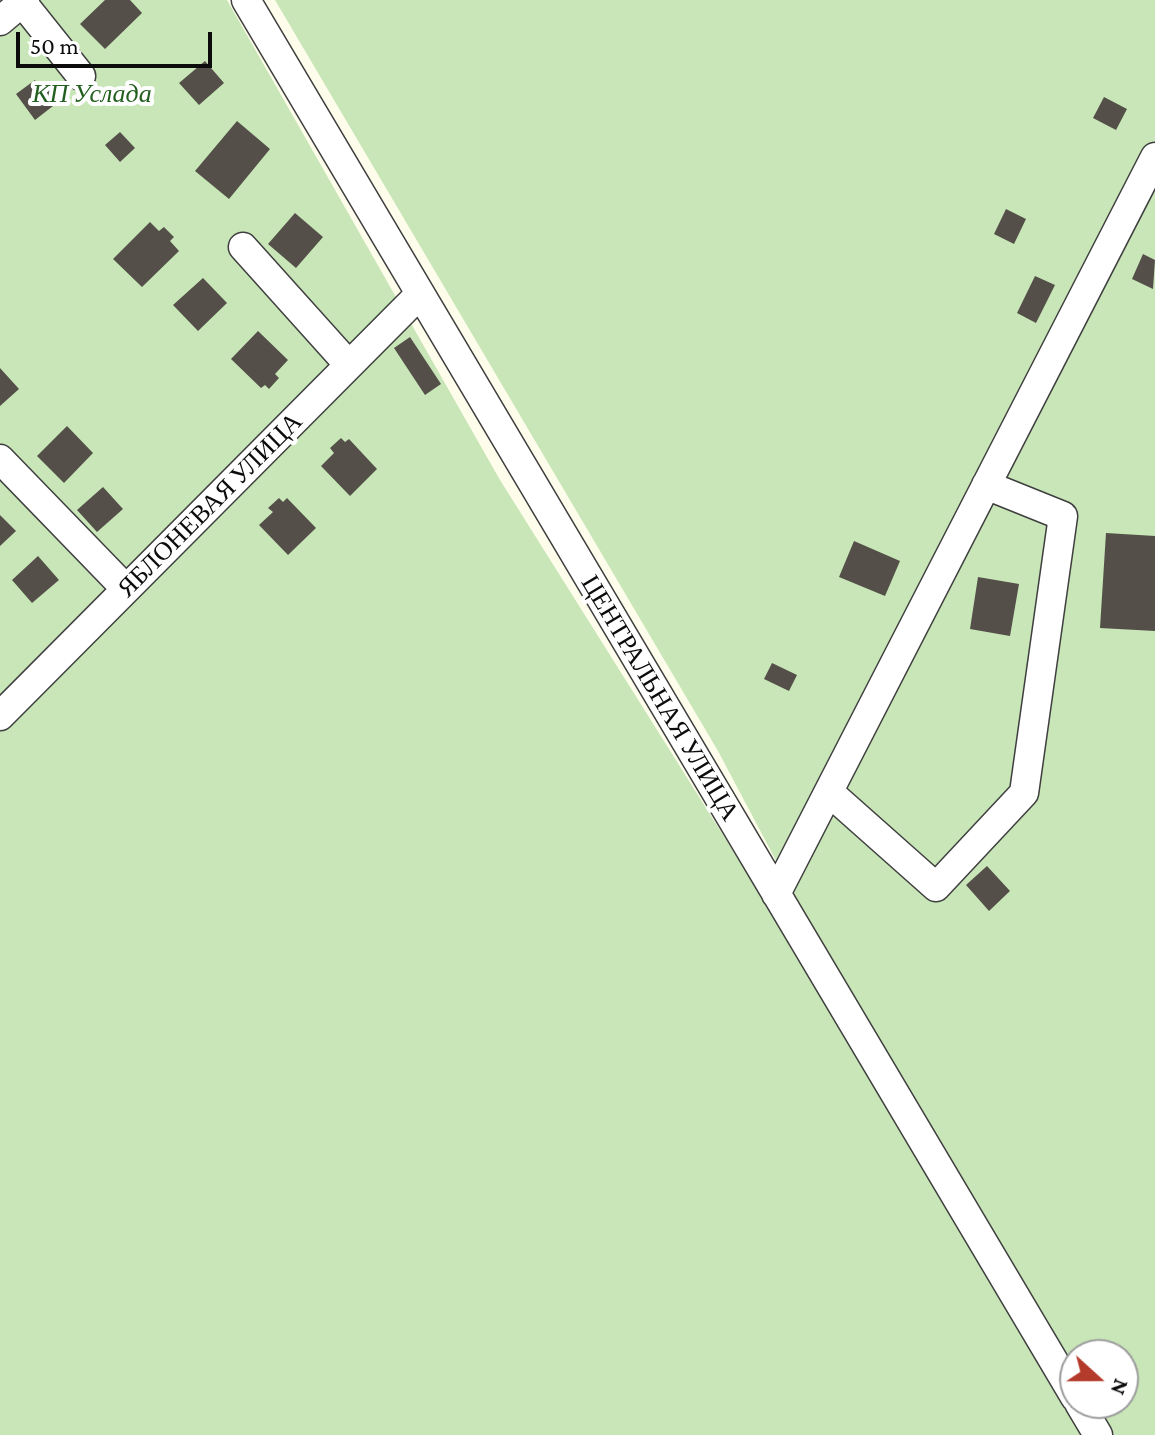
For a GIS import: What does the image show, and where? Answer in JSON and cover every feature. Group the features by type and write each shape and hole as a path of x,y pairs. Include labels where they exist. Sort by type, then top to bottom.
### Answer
{"street":[{"name":"ЦЕНТРАЛЬНАЯ УЛИЦА","path":"246,0 1059,1370"},
{"path":"0,21 24,1 81,76"},
{"path":"776,894 1155,157"},
{"path":"243,247 349,365"},
{"name":"ЯБЛОНЕВАЯ УЛИЦА","path":"0,716 420,294"},
{"path":"0,459 126,589"},
{"path":"829,792 936,887 1024,793 1063,516 986,485"}],"green space":[{"name":"КП Услада","path":"0,0 227,0 500,480 904,1123 1059,1384 1059,1419 1080,1419 1089,1435 0,1435"},
{"path":"275,0 1155,0 1155,1435 1105,1435 1096,1419 1139,1419 1139,1339 1059,1339 1059,1358 899,1093 718,751"}],"building":[{"path":"105,0 130,0 142,13 105,49 80,24"},
{"path":"205,61 224,83 199,105 179,83"},
{"path":"35,80 40,87 45,83 53,96 49,99 53,106 35,120 16,94"},
{"path":"1104,97 1127,109 1116,130 1093,118"},
{"path":"237,121 270,149 229,199 195,171"},
{"path":"120,132 135,148 120,162 105,145"},
{"path":"1006,209 1026,219 1014,244 994,234"},
{"path":"295,213 323,237 296,268 268,244"},
{"path":"150,222 159,231 164,227 174,237 170,241 179,251 142,287 113,259"},
{"path":"1143,254 1155,260 1153,289 1132,279"},
{"path":"1035,276 1055,285 1036,323 1017,313"},
{"path":"203,278 227,303 198,331 173,305"},
{"path":"258,331 288,360 275,374 279,378 269,389 265,385 261,388 231,359"},
{"path":"410,337 441,384 425,395 394,348"},
{"path":"0,368 19,389 0,406"},
{"path":"67,426 93,453 64,483 37,456"},
{"path":"341,438 345,442 349,439 377,469 350,496 321,466 334,453 330,448"},
{"path":"103,487 123,509 97,532 77,510"},
{"path":"279,498 283,502 287,498 316,528 288,555 259,525 273,512 268,508"},
{"path":"0,515 16,531 0,546"},
{"path":"1106,533 1155,536 1155,631 1100,628"},
{"path":"854,541 900,561 885,596 839,577"},
{"path":"38,556 59,580 32,603 12,580"},
{"path":"978,577 1019,584 1010,636 970,629"},
{"path":"772,663 797,675 789,691 764,679"},
{"path":"987,866 1010,891 989,911 966,885"}]}
